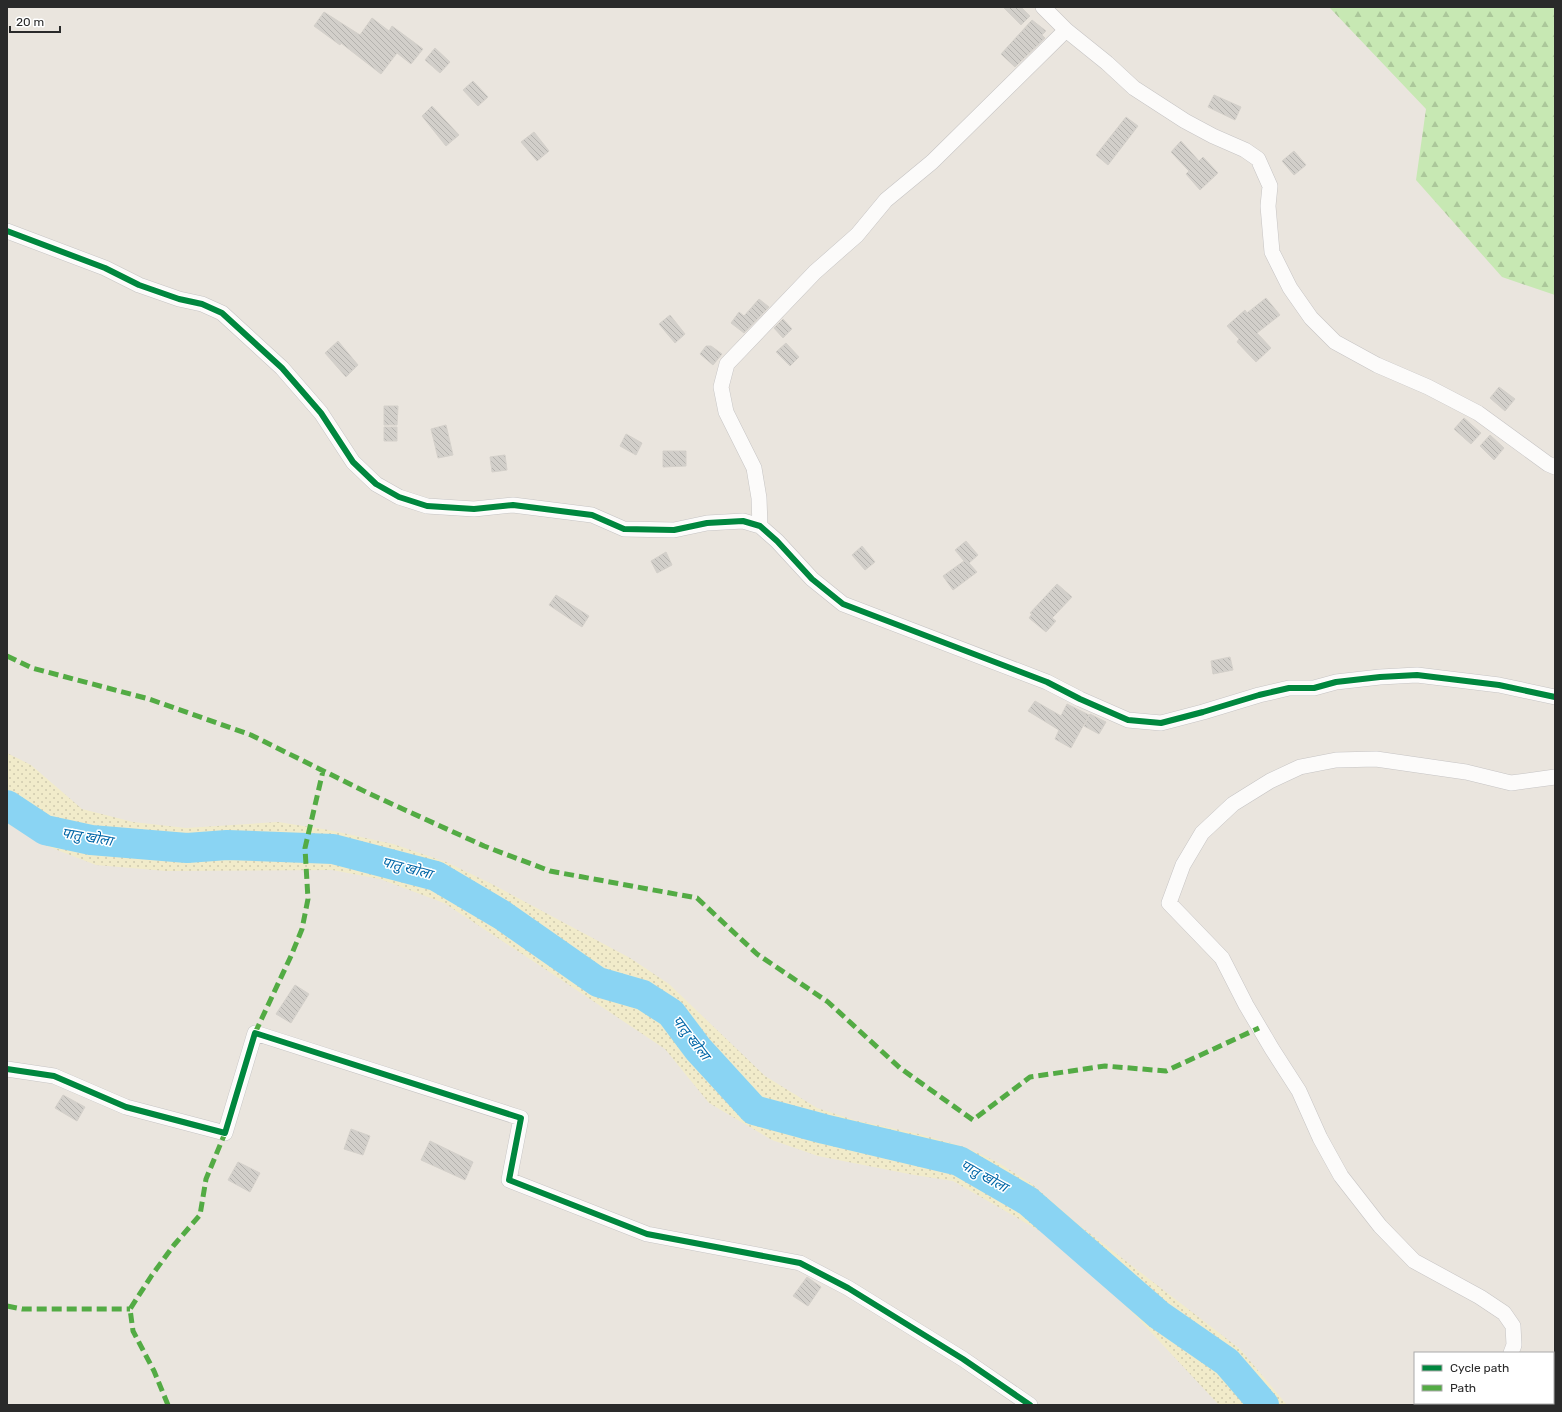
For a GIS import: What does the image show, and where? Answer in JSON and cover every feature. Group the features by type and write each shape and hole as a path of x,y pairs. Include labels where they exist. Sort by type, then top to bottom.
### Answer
{"street":[{"path":"1043,7 1066,30 1107,63 1134,88 1184,121 1245,150 1258,159 1270,186 1268,206 1272,252 1290,288 1298,300 1311,318 1335,342 1377,365 1428,387 1478,413 1548,464 1555,467"},
{"path":"760,526 759,498 754,468 726,412 721,387 728,364 815,272 857,235 886,200 932,162 1066,30"},
{"path":"7,231 105,268 139,285 179,299 202,304 222,313 282,368 321,413 353,462 376,484 399,497 427,506 474,508 514,505 592,515 624,529 674,530 702,524 743,521 760,526 777,541 812,579 844,604 1047,682 1080,700 1128,720 1162,723 1266,693 1289,688 1314,688 1336,682 1380,677 1418,675 1499,685 1555,697"},
{"path":"1511,1352 1514,1345 1513,1326 1504,1313 1480,1297 1414,1261 1380,1226 1341,1176 1320,1138 1299,1091 1259,1028 1222,958 1169,903 1183,865 1202,833 1233,804 1270,781 1300,767 1336,760 1376,758 1466,772 1511,783 1555,776"},
{"path":"7,1069 54,1076 126,1107 225,1133 255,1033 521,1118 509,1180 647,1234 800,1262 848,1288 956,1355 1030,1405"}],"green space":[{"path":"1329,7 1555,7 1555,295 1502,277 1416,180 1426,109"}],"sand":[{"path":"7,753 31,765 82,809 133,822 186,828 278,822 329,830 393,844 446,862 490,883 630,958 669,984 765,1076 817,1108 854,1120 919,1134 965,1147 997,1162 1032,1184 1079,1225 1240,1349 1287,1405 1219,1405 1134,1314 1061,1243 953,1181 914,1175 818,1156 772,1140 709,1103 665,1049 444,903 380,879 332,870 166,871 96,865 47,846 7,823"}],"building":[{"path":"1003,7 1021,7 1030,16 1021,25"},
{"path":"324,12 360,35 372,18 389,31 392,26 423,49 411,64 397,53 381,74 341,43 340,45 314,26"},
{"path":"1032,20 1046,31 1042,35 1045,38 1015,67 1001,54"},
{"path":"435,48 450,62 440,73 425,60"},
{"path":"473,81 488,97 478,106 463,90"},
{"path":"1214,95 1241,107 1235,120 1208,107"},
{"path":"432,106 459,135 446,146 422,116"},
{"path":"1126,117 1138,126 1108,165 1096,155"},
{"path":"534,132 549,151 537,161 521,142"},
{"path":"1181,141 1199,161 1203,157 1218,173 1200,190 1186,174 1189,171 1171,152"},
{"path":"1294,151 1306,165 1294,175 1282,161"},
{"path":"1266,298 1280,315 1257,333 1271,348 1256,362 1237,342 1239,339 1227,326 1245,310 1247,313"},
{"path":"759,299 769,307 744,333 731,323 739,312 744,316"},
{"path":"670,315 685,334 675,343 659,324"},
{"path":"783,319 792,329 783,338 774,328"},
{"path":"338,341 358,365 346,377 325,353"},
{"path":"786,343 799,357 790,366 776,352"},
{"path":"706,346 711,346 722,354 713,365 700,354"},
{"path":"1499,387 1515,399 1505,411 1490,398"},
{"path":"384,406 398,406 397,425 384,425"},
{"path":"1464,418 1481,433 1471,444 1454,429"},
{"path":"446,425 453,455 438,458 431,429"},
{"path":"384,427 397,427 397,441 384,441"},
{"path":"626,434 642,443 636,455 620,446"},
{"path":"1490,435 1504,448 1494,460 1480,446"},
{"path":"663,451 686,451 686,466 663,467"},
{"path":"505,455 507,470 492,472 490,457"},
{"path":"966,541 978,555 969,563 977,572 953,590 943,576 964,561 955,550"},
{"path":"862,546 875,562 865,570 852,555"},
{"path":"666,552 672,565 657,573 651,561"},
{"path":"1057,584 1072,597 1052,618 1056,621 1046,632 1029,618 1032,614 1030,613"},
{"path":"556,595 589,616 582,627 549,605"},
{"path":"1230,657 1233,670 1213,674 1211,661"},
{"path":"1035,701 1061,716 1067,704 1089,715 1071,748 1055,739 1059,730 1028,711"},
{"path":"1090,714 1106,722 1099,734 1084,726"},
{"path":"295,985 309,994 291,1023 276,1014"},
{"path":"63,1095 85,1107 77,1121 55,1108"},
{"path":"351,1129 370,1136 363,1155 344,1149"},
{"path":"430,1141 473,1162 465,1180 421,1160"},
{"path":"238,1162 260,1173 250,1192 228,1180"},
{"path":"807,1277 821,1287 808,1306 793,1296"}],"waterway":[{"name":"पातु खोला","path":"7,805 45,830 91,840 187,848 227,845 333,849 436,876 502,915 598,982 643,995 671,1013 698,1049 754,1110 824,1129 959,1161 1028,1201 1159,1315 1227,1362 1264,1405"}],"marked path":[{"path":"7,656 32,668 149,699 251,735 368,793 484,846 550,871 697,898 757,954 828,1002 900,1068 973,1120 1030,1077 1105,1066 1166,1071 1259,1028"},
{"path":"255,1033 302,929 308,899 305,848 323,771"},
{"path":"168,1405 154,1371 133,1331 130,1309 174,1245 200,1215 206,1179 225,1133"},
{"path":"7,1306 22,1309 130,1309"}],"cycle path":[{"path":"7,231 105,268 139,285 179,299 202,304 222,313 282,368 321,413 353,462 376,484 399,497 427,506 474,509 513,505 592,515 624,529 674,530 707,523 743,521 760,526 777,541 812,579 843,604 1047,682 1080,699 1128,720 1161,723 1289,688 1314,688 1336,682 1417,675 1499,685 1555,697"},
{"path":"7,1069 54,1076 126,1107 225,1133 255,1033 521,1118 509,1180 647,1234 800,1263 848,1288 963,1359 1030,1405"}]}
